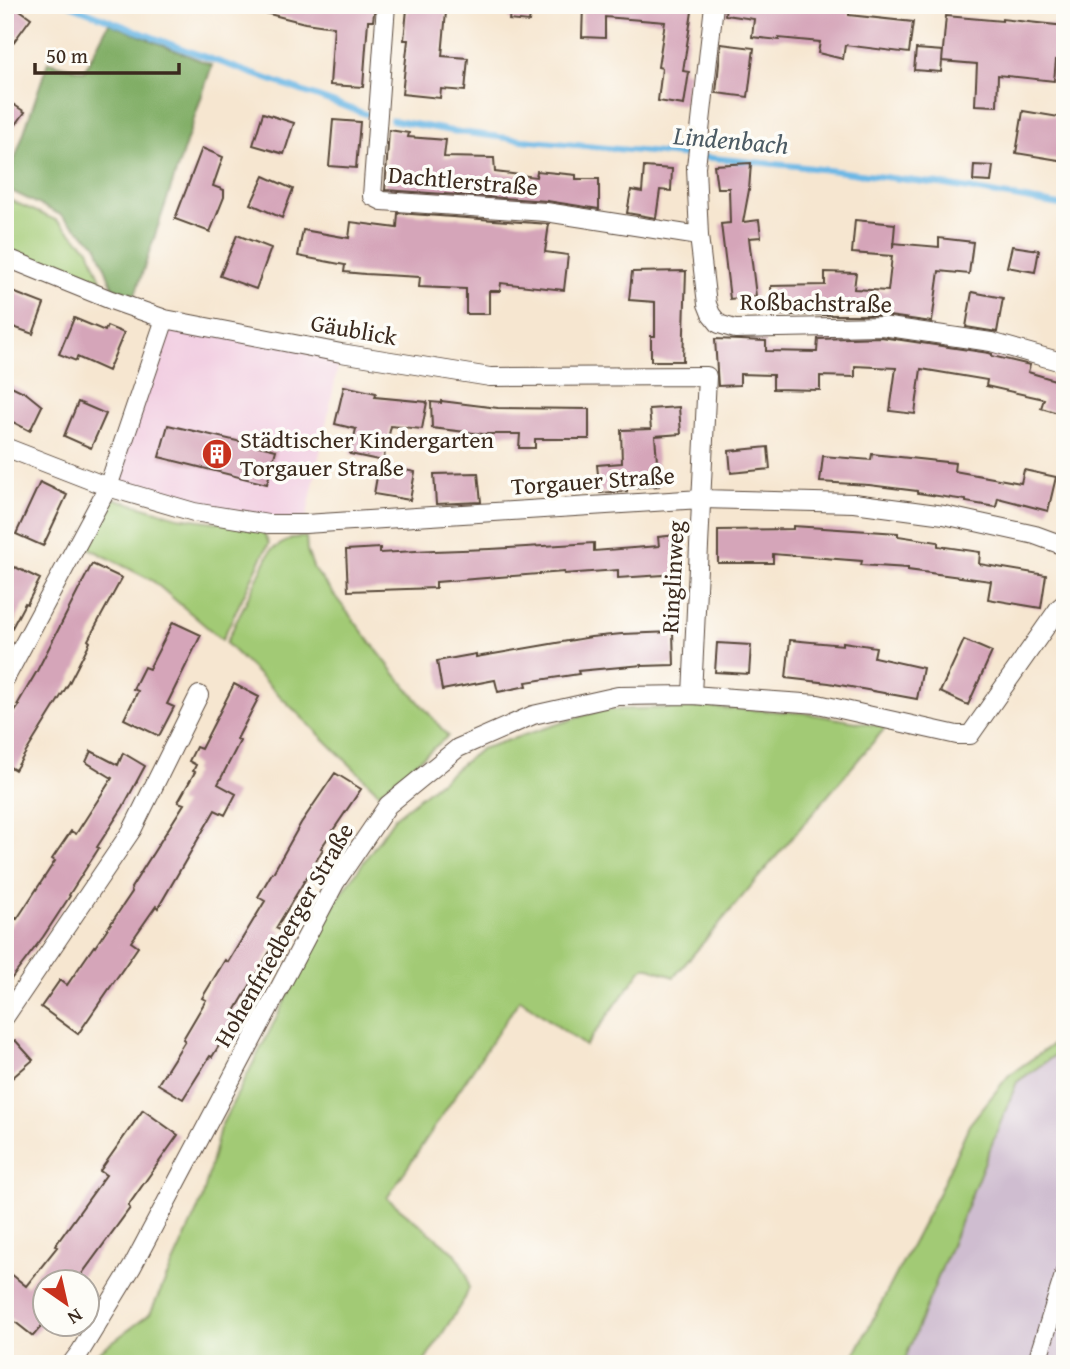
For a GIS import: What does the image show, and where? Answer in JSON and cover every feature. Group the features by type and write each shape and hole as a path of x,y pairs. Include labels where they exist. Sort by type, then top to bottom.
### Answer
{"street":[{"name":"Dachtlerstraße","path":"386,5 372,196 382,201 546,212 699,236"},
{"name":"Roßbachstraße","path":"714,5 696,167 699,236 707,304 719,324 735,329 882,326 991,342 1065,363"},
{"name":"Gäublick","path":"5,257 165,319 341,353 490,377 707,376"},
{"path":"5,679 108,487 165,319"},
{"name":"Ringlinweg","path":"692,695 707,376"},
{"name":"Torgauer Straße","path":"5,447 108,487 194,512 268,524 701,499 855,503 944,515 1035,534 1065,546"},
{"name":"Hohenfriedberger Straße","path":"71,1364 132,1267 335,883 388,805 458,748 533,715 618,696 692,695 818,704 957,735 970,735 1065,603"},
{"path":"6,1014 132,830 199,695"},
{"path":"1036,1364 1065,1272"}],"shaded area":[{"path":"165,319 341,353 305,524 108,487"},
{"path":"1065,1048 1065,1364 874,1364 1017,1082"}],"green space":[{"path":"109,23 212,65 135,295 113,288 96,244 61,215 5,188 48,62 84,71"},
{"path":"5,198 58,221 89,249 103,285 5,248"},
{"path":"109,497 178,517 261,528 269,543 222,640 153,581 83,545"},
{"path":"306,537 307,551 314,569 397,676 448,736 379,793 226,643 271,550 292,538"},
{"path":"706,707 804,713 886,727 674,977 647,967 642,969 585,1046 520,999 387,1198 456,1254 467,1275 469,1288 465,1298 423,1364 84,1364 150,1314 202,1200 220,1128 335,903 395,817 481,749 601,710"},
{"path":"1065,1036 1065,1048 1017,1082 904,1364 848,1364 939,1192 969,1125 1009,1075"}],"building":[{"path":"5,5 13,5 31,18 5,54"},
{"path":"257,5 375,5 373,21 368,21 363,87 330,85 334,27 257,11"},
{"path":"511,5 532,5 529,22 509,20"},
{"path":"583,5 693,5 683,71 689,72 684,105 658,101 662,68 658,67 665,22 605,17 605,38 582,37"},
{"path":"726,5 825,5 849,8 849,15 913,22 909,53 845,45 843,59 818,53 820,42 752,37 754,19 725,15"},
{"path":"407,9 446,12 442,56 468,58 465,91 441,89 440,98 402,94 408,40 404,40"},
{"path":"946,16 1065,26 1065,62 1056,60 1054,81 998,75 997,106 975,105 977,64 942,61"},
{"path":"721,44 754,48 748,97 716,93"},
{"path":"916,49 943,51 941,72 914,70"},
{"path":"5,99 25,112 5,140"},
{"path":"1023,111 1065,118 1065,161 1016,153"},
{"path":"263,113 294,123 284,154 253,145"},
{"path":"333,120 360,122 356,168 329,166"},
{"path":"389,130 409,133 408,137 446,140 444,157 494,158 495,172 536,177 537,171 576,175 576,179 599,179 599,209 547,201 385,190"},
{"path":"202,148 223,157 213,186 224,190 224,197 210,232 175,219"},
{"path":"751,163 743,222 759,220 761,237 749,238 756,296 730,299 721,224 730,223 729,188 717,188 714,165"},
{"path":"974,165 993,166 991,182 973,181"},
{"path":"644,167 672,169 671,191 660,190 656,218 627,213 631,190 642,192"},
{"path":"264,176 293,189 282,218 251,204"},
{"path":"398,213 549,224 545,252 568,255 564,290 501,283 500,291 489,291 489,314 466,314 466,289 419,287 420,277 344,272 345,265 298,256 303,230 349,238 351,222 397,228"},
{"path":"855,220 895,224 893,243 939,247 939,238 973,242 969,274 939,271 932,322 882,315 772,315 771,286 825,285 825,272 856,273 854,289 888,291 892,256 852,253"},
{"path":"237,235 271,248 256,289 220,276"},
{"path":"1012,246 1039,250 1035,272 1007,267"},
{"path":"686,271 683,361 651,361 651,336 655,336 655,302 629,300 632,272"},
{"path":"5,289 44,304 33,334 5,324"},
{"path":"972,292 1003,298 997,332 966,327"},
{"path":"74,318 105,331 107,326 124,333 108,371 77,357 76,361 59,354"},
{"path":"881,337 989,353 1030,365 1028,372 1065,383 1065,415 1041,408 1044,399 986,386 987,380 921,369 915,414 890,411 896,368 855,366 855,377 820,376 820,390 773,389 773,375 740,374 740,385 718,386 715,339 766,341 766,351 817,352 818,339"},
{"path":"5,383 26,393 42,406 30,431 5,418"},
{"path":"344,386 376,393 375,397 427,402 422,429 391,426 383,461 350,454 356,429 335,424"},
{"path":"78,402 106,414 91,448 64,436"},
{"path":"431,402 498,408 589,409 589,439 535,439 535,448 519,448 520,434 483,434 432,428"},
{"path":"679,407 681,434 655,436 659,486 600,493 597,465 622,463 621,430 651,429 649,409"},
{"name":"Städtischer Kindergarten Torgauer Straße","path":"168,425 276,450 267,484 159,457"},
{"path":"768,447 770,469 731,473 729,451"},
{"path":"872,454 955,463 954,471 1021,483 1024,470 1056,477 1048,511 998,498 996,507 917,491 820,482 823,456 871,460"},
{"path":"379,465 415,472 410,500 374,494"},
{"path":"478,473 481,502 436,504 434,474"},
{"path":"40,482 67,495 43,546 16,534"},
{"path":"793,526 898,533 898,536 938,542 938,546 980,552 979,564 1046,575 1041,608 988,599 991,581 908,568 861,565 862,561 773,554 773,563 718,563 718,530 793,529"},
{"path":"677,535 679,574 618,578 618,570 564,572 436,582 436,588 348,591 346,550 380,548 380,553 594,543 594,551 659,546 658,537"},
{"path":"92,564 122,578 88,640 90,642 69,683 15,770 5,764 5,726 19,706 17,705"},
{"path":"15,567 40,579 5,641 5,586"},
{"path":"173,622 201,635 167,704 174,707 159,736 124,719 138,691 133,689 144,667 149,669"},
{"path":"673,632 674,665 578,671 579,674 526,682 527,686 498,692 495,680 442,690 437,661 591,637"},
{"path":"790,640 843,645 843,642 876,647 874,657 923,668 917,699 786,678"},
{"path":"964,640 992,652 968,705 940,692"},
{"path":"717,643 751,645 749,674 715,672"},
{"path":"234,684 259,697 218,784 236,794 225,815 215,810 158,908 156,906 131,942 138,947 78,1034 41,1007 60,980 67,985 132,892 131,888 184,804 178,802 195,772 193,771 196,765 189,761 196,747 201,749"},
{"path":"91,751 118,765 123,753 145,766 70,896 5,987 5,933 55,861 52,859 71,831 76,834 112,778 86,762"},
{"path":"335,773 361,789 321,848 323,849 276,928 282,931 232,1016 236,1018 183,1099 158,1084 185,1041 183,1039 206,1000 202,998 225,960 228,962 265,901 258,897 301,823"},
{"path":"15,1040 33,1060 5,1084 5,1048"},
{"path":"143,1110 178,1135 86,1268 40,1268 106,1175 100,1171"},
{"path":"5,1269 26,1286 32,1278 32,1335 5,1314"}],"waterway":[{"name":"Lindenbach","path":"70,5 186,50 366,114"},
{"name":"Lindenbach","path":"392,120 523,140 796,166 940,184 1065,206"}],"place":[{"name":"Städtischer Kindergarten Torgauer Straße","path":"217,454"}]}
